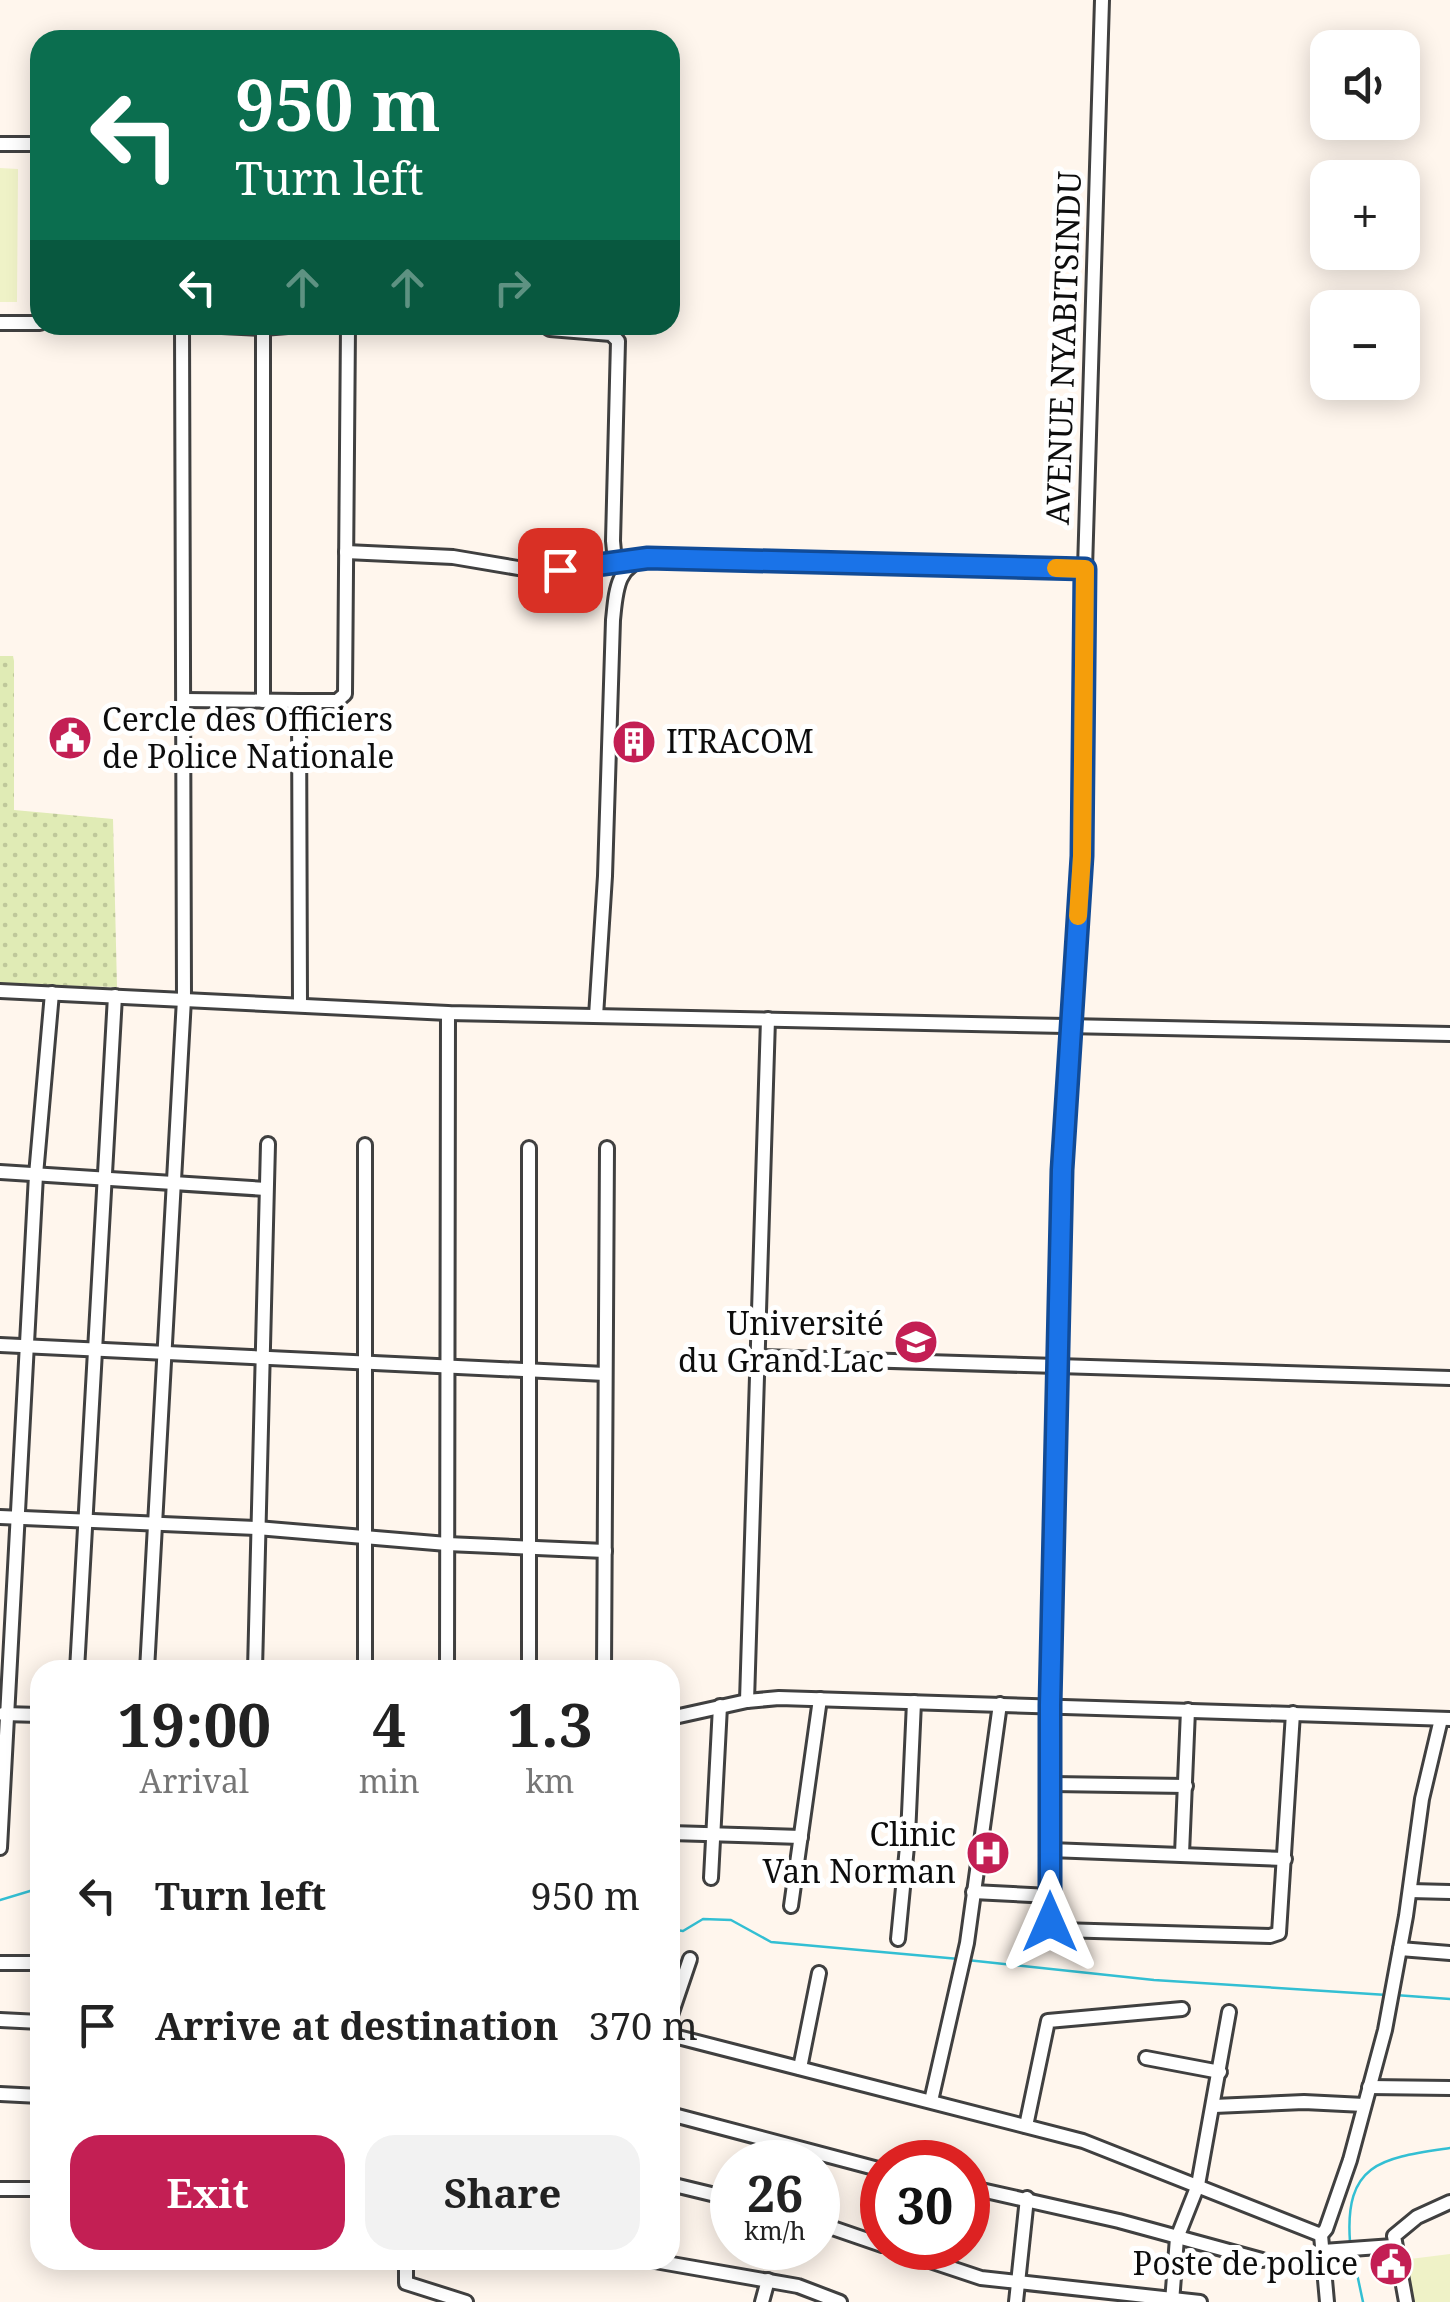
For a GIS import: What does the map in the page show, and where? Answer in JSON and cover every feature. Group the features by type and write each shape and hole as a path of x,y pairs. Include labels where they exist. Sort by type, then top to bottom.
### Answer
{"street":[{"name":"AVENUE NYABITSINDU","path":"1050,1896 1058,1364 1070,1024 1082,856 1085,569 1102,0"},
{"path":"0,144 30,144"},
{"path":"0,324 30,323"},
{"path":"148,1660 184,999 182,335"},
{"path":"263,335 263,701"},
{"path":"184,700 337,701 346,694 348,335"},
{"path":"612,335 618,340 615,562"},
{"path":"346,552 453,556 530,570 584,568 648,558 1085,569"},
{"path":"596,1016 613,620 619,580 634,561"},
{"path":"299,701 300,1005"},
{"path":"0,990 448,1013 1450,1034"},
{"path":"0,1848 3,1714 19,1517 36,1175 52,992"},
{"path":"78,1660 115,996"},
{"path":"447,1660 448,1013"},
{"path":"747,1701 768,1019"},
{"path":"255,1660 268,1144"},
{"path":"365,1145 365,1660"},
{"path":"529,1148 529,1660"},
{"path":"604,1660 607,1148"},
{"path":"0,1172 266,1189"},
{"path":"0,1344 604,1374"},
{"path":"759,1357 1450,1378"},
{"path":"0,1516 605,1551"},
{"path":"792,1906 820,1699"},
{"path":"680,1716 747,1701 820,1699 1445,1719 1422,1799 1390,2002 1350,2160 1326,2229 1320,2235"},
{"path":"898,1939 908,1836 914,1702"},
{"path":"931,2101 967,1943 1000,1704"},
{"path":"711,1878 720,1706"},
{"path":"1182,1854 1188,1710"},
{"path":"973,1892 1050,1896 1050,1922 1059,1930 1276,1935 1281,1929 1293,1713"},
{"path":"3,1714 30,1715"},
{"path":"1052,1784 1186,1786"},
{"path":"680,1833 801,1837"},
{"path":"1050,1850 1285,1859"},
{"path":"1410,1891 1450,1892"},
{"path":"1400,1949 1450,1952"},
{"path":"680,1988 690,1959"},
{"path":"0,1963 30,1962"},
{"path":"800,2068 819,1973"},
{"path":"1026,2126 1048,2021 1182,2009"},
{"path":"1173,2300 1178,2238 1198,2185 1230,2012"},
{"path":"0,2020 30,2022"},
{"path":"680,2038 1083,2142 1320,2235"},
{"path":"1146,2058 1220,2072"},
{"path":"1369,2088 1450,2088"},
{"path":"0,2094 30,2096"},
{"path":"1214,2106 1364,2104"},
{"path":"680,2117 860,2164"},
{"path":"680,2186 710,2194"},
{"path":"0,2190 30,2190"},
{"path":"990,2190 1262,2260"},
{"path":"1016,2302 1027,2198"},
{"path":"1406,2302 1394,2236 1416,2217 1450,2202"},
{"path":"1320,2235 1328,2302"},
{"path":"1323,2251 1393,2246"},
{"path":"680,2265 798,2286 840,2302"},
{"path":"406,2270 406,2283 466,2302"},
{"path":"957,2270 981,2278 1098,2297 1200,2302"},
{"path":"762,2302 768,2280"}],"green space":[{"path":"0,168 18,169 17,302 0,302"},
{"path":"0,656 13,656 14,661 14,810 113,819 117,987 0,984"},
{"path":"1450,2254 1450,2302 1407,2302 1402,2260"}],"waterway":[{"path":"0,1900 30,1891"},
{"path":"680,1931 703,1919 731,1920 771,1942 959,1959"},
{"path":"967,1960 1154,1980 1387,1995"},
{"path":"1395,1995 1450,1999"},
{"path":"1350,2242 1354,2195 1373,2168 1406,2156 1450,2148"},
{"path":"1353,2255 1363,2302"}],"slow traffic":[{"path":"1056,568 1085,569 1078,916"}],"place":[{"name":"Cercle des Officiers de Police Nationale","path":"70,738"},
{"name":"ITRACOM","path":"634,742"},
{"name":"Université du Grand Lac","path":"916,1342"},
{"name":"Clinic Van Norman","path":"988,1853"},
{"name":"Poste de police","path":"1391,2264"}],"route":[{"path":"560,570 648,558 1085,569 1082,856 1062,1170 1050,1705 1050,1922"}]}
